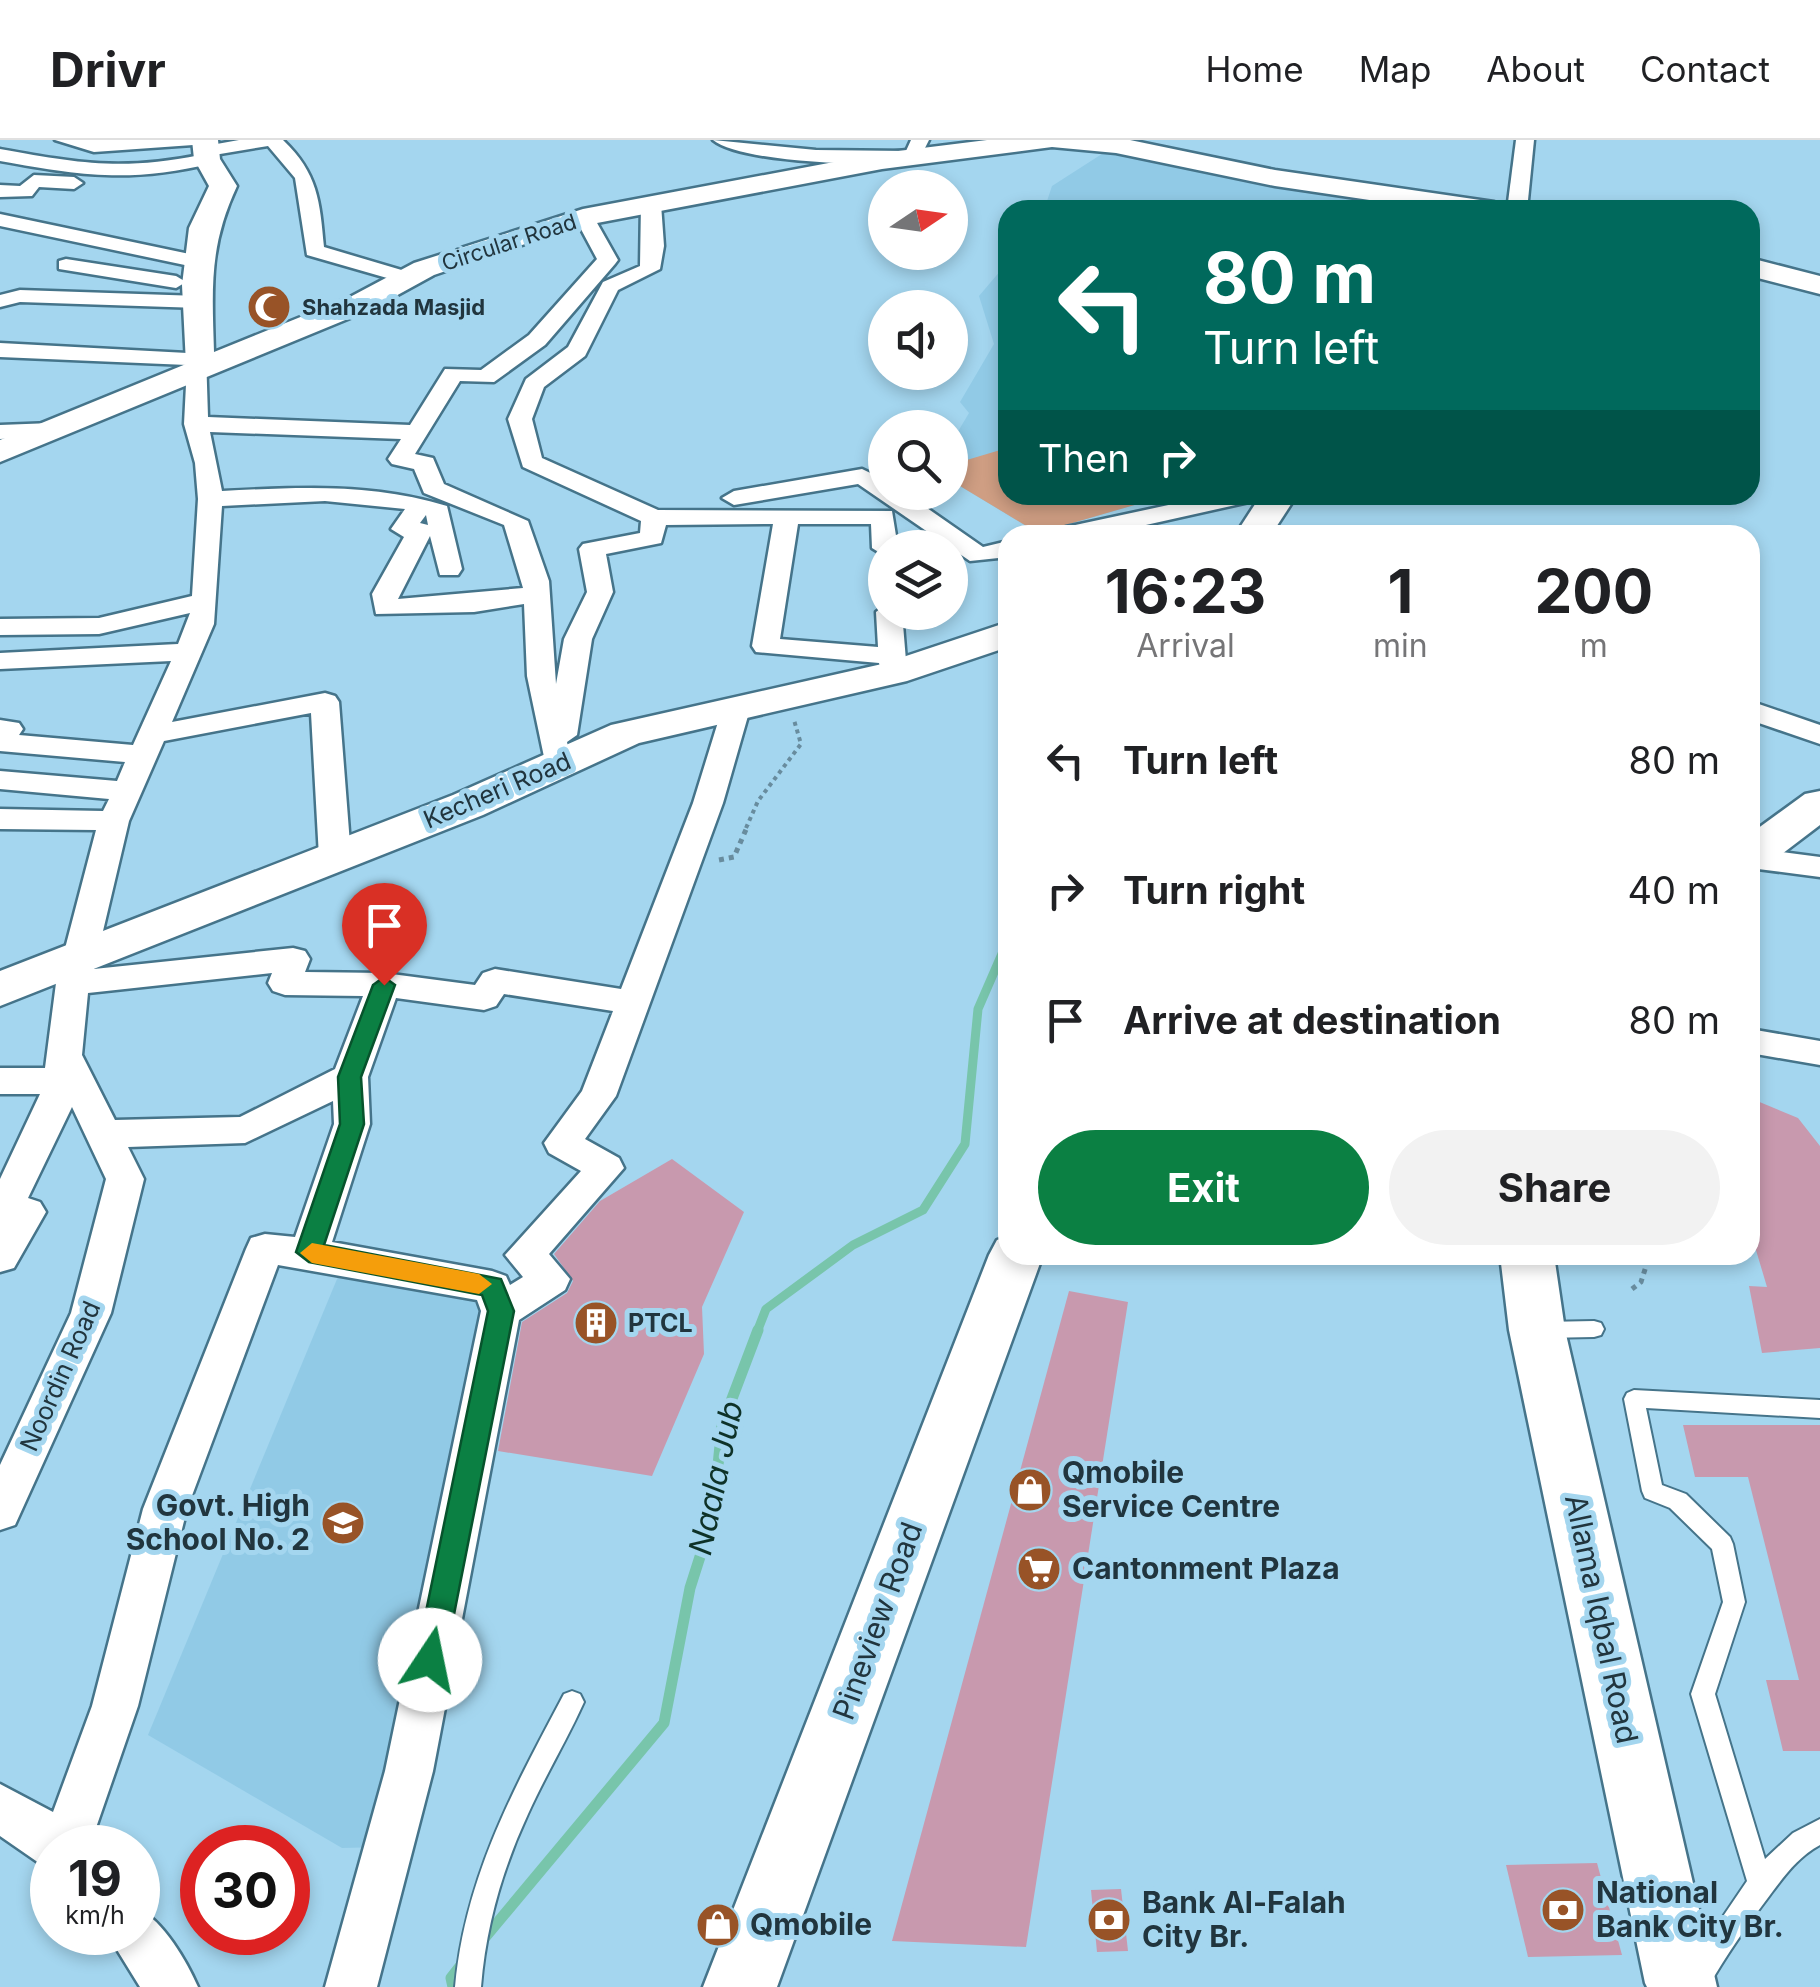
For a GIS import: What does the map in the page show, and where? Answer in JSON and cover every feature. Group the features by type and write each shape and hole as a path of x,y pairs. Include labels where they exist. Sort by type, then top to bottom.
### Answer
{"main road":[{"name":"Circular Road","path":"0,452 198,365 361,303 408,278 585,218 916,148 1052,140 1116,146 1275,178 1427,200"},
{"path":"1220,140 1360,190"},
{"path":"198,365 202,228 223,186 203,147"},
{"path":"1760,271 1820,285"},
{"name":"Kecheri Road","path":"0,988 76,970 626,734 787,698 998,637"},
{"path":"1760,849 1820,804"},
{"name":"Pineview Road","path":"740,1987 1012,1265"},
{"name":"Allama Iqbal Road","path":"1532,1265 1566,1329 1682,1986"}],"street":[{"path":"64,140 94,147 203,147 271,140 302,166 312,194 314,251 408,278"},
{"path":"722,140 762,152 916,148"},
{"path":"1518,200 1525,140"},
{"path":"0,191 25,192 34,181 80,183 143,172 203,147"},
{"path":"0,156 77,169 143,172"},
{"path":"650,204 654,246 650,269 610,286 577,351 534,384 520,420 531,462 654,518 883,516 884,530"},
{"path":"557,765 541,676 537,594 515,521 433,488 424,462 400,459 453,374 486,377 537,340 608,260 585,218"},
{"path":"0,220 198,283"},
{"path":"66,265 198,283"},
{"path":"0,301 20,296 198,283"},
{"path":"0,350 198,365 196,424 207,464 210,499 205,602 188,652 114,821 76,970 57,1102 3,1210 27,1212 0,1258"},
{"path":"196,424 414,432"},
{"path":"0,432 52,430"},
{"path":"734,498 862,476 868,480"},
{"path":"210,499 355,493 420,504 438,510 450,570"},
{"path":"420,504 404,529 420,531 386,594 385,608 474,604 537,594"},
{"path":"1112,525 1204,505"},
{"path":"912,510 979,556 998,552"},
{"path":"787,517 776,560 766,646 892,665 890,630"},
{"path":"557,765 578,639 600,592 592,549 652,538 654,518"},
{"path":"0,627 99,626 205,602"},
{"path":"0,661 188,652"},
{"path":"0,729 9,729 0,742 148,744 325,702 335,857"},
{"path":"501,1311 551,1279 524,1255 606,1168 562,1143 598,1096 684,868 736,709"},
{"path":"1760,714 1820,735"},
{"path":"0,780 128,791"},
{"path":"0,819 114,821"},
{"path":"1760,858 1820,867"},
{"path":"76,970 293,959 285,983 384,985 484,998 495,981 634,1003"},
{"path":"309,1252 352,1124 350,1077 384,985"},
{"path":"1760,1043 1820,1052"},
{"path":"0,1082 63,1068"},
{"name":"Noordin Road","path":"0,1510 91,1313 125,1179 63,1068"},
{"path":"102,1134 244,1130 350,1077"},
{"path":"72,1825 115,1706 166,1509 265,1249 309,1252 492,1286 501,1311 409,1771 351,1987"},
{"path":"0,1808 30,1826"},
{"path":"148,1955 172,1987"}],"lane":[{"path":"1761,1886 1703,1694 1734,1602 1722,1544 1700,1518 1678,1501 1653,1492 1634,1399 1820,1409"},
{"path":"468,1987 469,1956 498,1856 572,1702"},
{"path":"1682,1986 1804,1837 1820,1831"}],"path":[{"path":"684,868 734,857 758,801 801,744 787,698"},
{"path":"1632,1288 1642,1282 1647,1265"}],"shaded area":[{"path":"1105,152 1386,200 1047,200 1052,186"},
{"path":"998,274 998,505 1135,505 1066,525 1025,525 968,491 969,413 960,402 994,344 979,296"},
{"path":"998,451 998,505 1135,505 1066,525 1025,525 968,491 968,460"},
{"name":"Govt. High School No. 2","path":"342,1267 490,1292 383,1847 342,1848 310,1829 310,1825 303,1825 148,1735"}],"building":[{"path":"1760,1102 1798,1118 1820,1146 1820,1348 1762,1353 1749,1286 1767,1287 1760,1264"},
{"name":"PTCL","path":"672,1159 744,1212 702,1307 704,1354 652,1476 498,1451 522,1322 567,1293 573,1281 554,1254 600,1201"},
{"name":"Cantonment Plaza","path":"1069,1291 1128,1302 1026,1947 892,1941"},
{"path":"1683,1425 1820,1425 1820,1751 1783,1751 1766,1680 1799,1680 1748,1477 1695,1477"},
{"name":"National Bank City Br.","path":"1597,1863 1622,1955 1528,1957 1506,1865"},
{"name":"Bank Al-Falah City Br.","path":"1121,1889 1128,1951 1097,1952 1091,1890"}],"waterway":[{"name":"Naala Jub","path":"757,1332 766,1309 853,1245 923,1210 965,1144 978,1009 998,963"},
{"name":"Naala Jub","path":"482,1941 664,1723 690,1588 713,1516 722,1425 758,1330"},
{"name":"Naala Jub","path":"453,1987 451,1978 462,1964"}],"slow traffic":[{"path":"312,1253 479,1284"}],"place":[{"name":"Shahzada Masjid","path":"269,307"},
{"name":"PTCL","path":"596,1323"},
{"name":"Qmobile Service Centre","path":"1030,1490"},
{"name":"Govt. High School No. 2","path":"343,1523"},
{"name":"Cantonment Plaza","path":"1039,1569"},
{"name":"National Bank City Br.","path":"1563,1910"},
{"name":"Bank Al-Falah City Br.","path":"1109,1920"},
{"name":"Qmobile","path":"718,1925"}],"route":[{"path":"384,985 350,1077 352,1124 309,1252 492,1286 501,1311 430,1660"}]}
